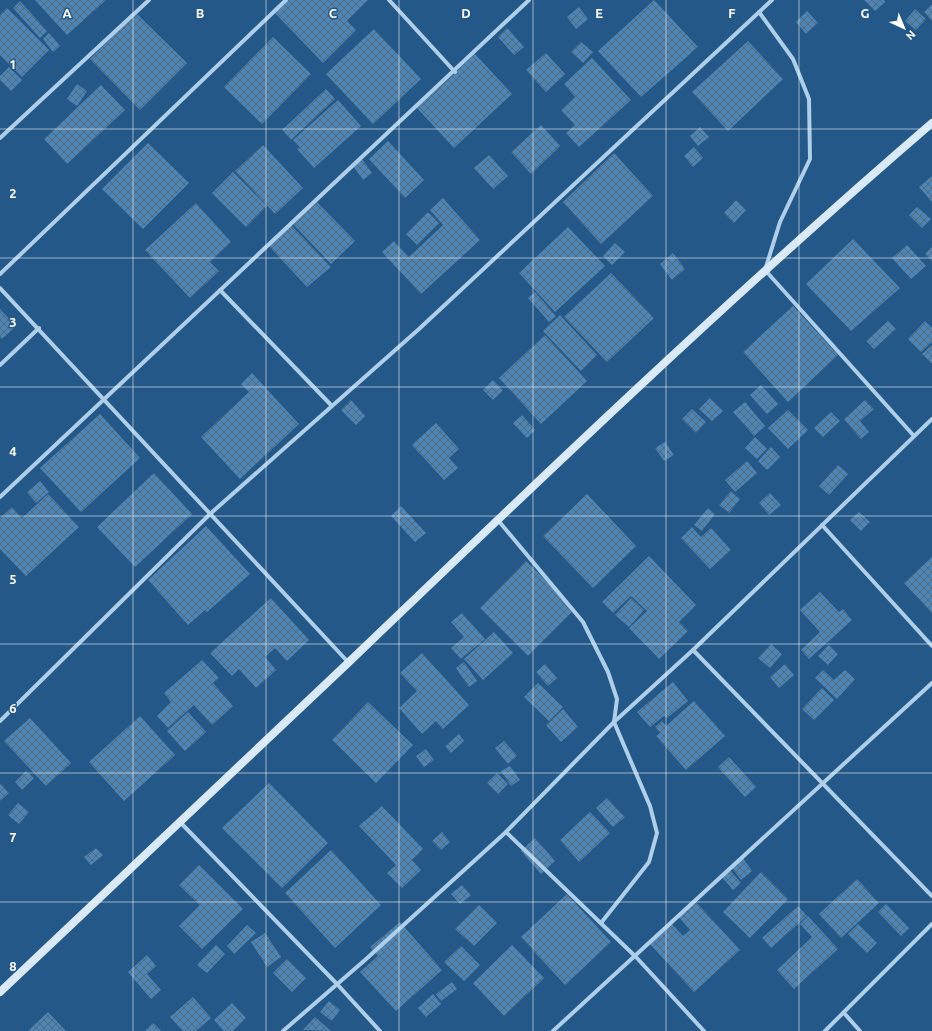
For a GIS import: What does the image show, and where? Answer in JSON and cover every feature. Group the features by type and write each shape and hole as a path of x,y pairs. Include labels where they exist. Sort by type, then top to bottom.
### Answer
{"street":[{"path":"0,138 149,0"},
{"path":"0,274 286,0"},
{"path":"389,0 455,72"},
{"path":"0,497 102,399 455,72 529,0"},
{"path":"0,721 210,514 331,405 419,329 772,0"},
{"path":"759,12 793,59 809,99 810,158 780,222 765,270"},
{"path":"0,992 348,663 497,519 765,270 932,123"},
{"path":"765,270 914,436"},
{"path":"0,288 40,328 102,399 348,663"},
{"path":"220,290 331,405"},
{"path":"0,365 40,328"},
{"path":"283,1031 336,983 366,960 506,832 614,722 693,650 932,419"},
{"path":"497,519 583,622 608,672 617,699 614,722 650,806 658,833 650,862 601,923"},
{"path":"822,525 932,646"},
{"path":"693,650 823,782 932,896"},
{"path":"553,1031 636,957 932,682"},
{"path":"180,822 336,983 380,1031"},
{"path":"506,832 636,957 704,1031"},
{"path":"825,1031 932,924"},
{"path":"844,1013 860,1031"}],"building":[{"path":"35,0 106,0 67,35"},
{"path":"284,0 368,0 347,21 356,30 323,63 273,11"},
{"path":"654,0 698,47 641,97 598,51"},
{"path":"864,0 884,0 885,2 875,11"},
{"path":"20,1 47,31 40,38 13,8"},
{"path":"932,4 932,21 924,12"},
{"path":"579,7 588,19 576,29 567,17"},
{"path":"7,8 49,50 22,77 0,55 0,15"},
{"path":"915,9 926,19 916,30 905,21"},
{"path":"807,11 818,23 806,34 796,22"},
{"path":"136,13 187,63 140,110 90,59"},
{"path":"507,28 524,47 514,55 498,37"},
{"path":"374,29 421,79 373,124 326,74"},
{"path":"49,33 60,46 53,52 43,39"},
{"path":"273,37 311,74 262,124 224,87"},
{"path":"748,41 783,79 728,131 692,92"},
{"path":"581,42 593,52 583,63 571,52"},
{"path":"546,53 565,74 546,92 526,70"},
{"path":"475,54 512,94 454,148 417,108"},
{"path":"592,58 631,100 579,147 566,133 575,125 561,110 575,97 564,84"},
{"path":"9,67 22,80 11,91 0,80 0,76"},
{"path":"77,84 87,91 77,106 67,99"},
{"path":"101,85 125,110 67,164 44,139"},
{"path":"326,89 335,99 291,140 282,130"},
{"path":"338,100 361,126 314,168 297,149 300,147 293,140"},
{"path":"541,125 560,146 531,174 511,152"},
{"path":"700,127 709,137 698,146 690,136"},
{"path":"388,141 424,180 405,198 369,159"},
{"path":"148,143 189,183 143,229 102,189"},
{"path":"263,145 303,188 275,214 235,171"},
{"path":"694,147 703,158 693,167 684,156"},
{"path":"614,153 653,196 601,244 563,202"},
{"path":"489,155 508,176 493,189 474,168"},
{"path":"362,159 372,173 363,180 353,166"},
{"path":"233,172 267,206 246,227 212,193"},
{"path":"932,176 932,202 919,187"},
{"path":"443,198 480,240 421,294 382,252 394,241 409,257 443,225 430,210"},
{"path":"736,200 746,210 734,223 724,213"},
{"path":"316,201 355,241 331,264 292,223"},
{"path":"196,203 231,242 210,262 219,271 190,298 145,250"},
{"path":"917,207 931,219 922,228 909,215"},
{"path":"428,212 439,223 417,245 406,234"},
{"path":"291,225 331,267 307,287 269,246"},
{"path":"568,227 605,266 555,312 519,273"},
{"path":"853,239 900,288 851,331 806,284"},
{"path":"615,243 625,252 612,265 603,256"},
{"path":"907,245 926,266 911,279 892,258"},
{"path":"932,247 932,261 925,254"},
{"path":"673,253 685,269 672,280 660,264"},
{"path":"611,273 654,318 607,362 564,317"},
{"path":"535,292 556,316 549,322 528,298"},
{"path":"793,306 838,355 788,402 743,352"},
{"path":"0,309 16,326 2,339 0,337"},
{"path":"560,315 597,355 581,371 543,331"},
{"path":"888,321 896,329 874,349 866,341"},
{"path":"925,321 932,328 932,342 921,352 908,339"},
{"path":"545,335 587,381 541,424 499,378"},
{"path":"932,345 932,364 922,354"},
{"path":"252,373 299,424 240,479 201,437 249,392 241,384"},
{"path":"493,380 503,390 493,400 483,390"},
{"path":"761,385 778,404 767,414 750,395"},
{"path":"710,398 723,411 712,421 699,409"},
{"path":"351,400 365,416 356,425 341,410"},
{"path":"865,400 874,409 860,421 869,432 861,439 844,419"},
{"path":"745,402 765,426 754,436 733,412"},
{"path":"692,409 706,422 696,433 682,419"},
{"path":"788,410 808,430 788,449 768,428"},
{"path":"831,412 840,421 823,437 814,428"},
{"path":"100,414 140,458 81,512 40,468"},
{"path":"522,415 535,430 527,438 513,423"},
{"path":"436,423 459,449 449,458 458,468 444,480 412,445"},
{"path":"755,437 767,449 757,459 745,448"},
{"path":"665,442 674,455 664,461 655,448"},
{"path":"771,447 780,457 767,470 758,461"},
{"path":"747,461 757,473 735,492 725,480"},
{"path":"838,465 848,474 829,495 819,486"},
{"path":"154,473 192,514 135,567 97,527"},
{"path":"40,481 49,492 36,503 27,492"},
{"path":"731,491 740,499 729,513 719,505"},
{"path":"770,493 781,505 769,515 759,503"},
{"path":"48,494 79,527 26,576 0,549 0,518 12,507 22,518"},
{"path":"587,494 636,546 593,588 543,536"},
{"path":"401,506 426,533 415,542 391,516"},
{"path":"708,508 715,514 702,531 694,525"},
{"path":"859,512 870,522 861,531 850,520"},
{"path":"206,526 250,574 207,612 205,610 188,625 148,580"},
{"path":"692,527 701,537 711,528 731,550 710,569 681,538"},
{"path":"649,556 696,605 679,622 688,631 659,659 629,628 647,611 631,596 613,613 602,602"},
{"path":"932,557 932,613 904,583"},
{"path":"526,561 575,609 528,656 480,608"},
{"path":"820,592 839,612 843,609 852,620 809,659 801,650 820,632 800,610"},
{"path":"271,598 309,640 287,661 275,648 265,657 276,670 256,688 239,669 232,676 210,653"},
{"path":"631,598 644,610 629,627 615,615"},
{"path":"462,613 485,639 461,659 451,648 464,637 451,622"},
{"path":"494,632 513,653 483,680 464,659"},
{"path":"771,644 782,654 770,668 758,658"},
{"path":"829,645 838,654 828,665 818,656"},
{"path":"422,653 469,705 443,729 436,721 422,734 399,708 417,691 400,673"},
{"path":"202,660 219,678 213,683 233,706 212,725 194,705 168,728 157,716 171,702 164,693"},
{"path":"464,662 477,681 469,687 456,668"},
{"path":"545,664 557,678 548,686 536,672"},
{"path":"785,664 794,675 779,688 770,677"},
{"path":"823,670 834,680 845,670 855,679 837,699 815,678"},
{"path":"673,682 688,701 667,718 664,716 650,727 637,712"},
{"path":"538,683 563,707 549,721 524,697"},
{"path":"822,688 834,700 814,720 802,709"},
{"path":"694,701 725,736 686,770 656,736 660,733 655,727 662,721 666,726"},
{"path":"368,702 413,745 376,783 332,740"},
{"path":"563,709 578,727 561,742 546,725"},
{"path":"188,712 206,732 185,751 167,731"},
{"path":"140,716 175,755 124,801 89,762"},
{"path":"30,718 71,763 46,786 4,741"},
{"path":"459,734 464,741 451,753 445,746"},
{"path":"504,741 517,756 508,764 495,748"},
{"path":"426,749 434,760 424,767 416,756"},
{"path":"729,757 756,787 745,797 718,767"},
{"path":"510,766 520,780 511,786 501,771"},
{"path":"26,771 34,778 22,790 15,782"},
{"path":"497,773 508,784 498,794 487,783"},
{"path":"0,783 9,793 0,801"},
{"path":"269,783 328,843 282,888 222,828"},
{"path":"607,798 625,817 613,827 596,808"},
{"path":"18,803 29,812 19,824 8,815"},
{"path":"382,806 423,849 412,860 421,870 402,888 387,873 396,865 359,826"},
{"path":"590,812 610,833 579,862 560,840"},
{"path":"442,832 450,842 441,850 432,841"},
{"path":"535,838 555,861 541,874 521,851"},
{"path":"96,848 103,855 91,865 84,857"},
{"path":"331,850 381,905 335,948 285,893"},
{"path":"743,858 752,871 741,880 731,867"},
{"path":"199,865 243,909 202,949 179,926 200,905 179,885"},
{"path":"728,868 741,883 733,890 720,875"},
{"path":"761,872 788,899 750,938 723,912"},
{"path":"857,879 879,903 841,938 819,914"},
{"path":"462,885 471,895 460,904 451,894"},
{"path":"567,894 611,942 565,985 521,937"},
{"path":"695,901 740,950 694,992 649,943 671,923 683,936 690,930 678,916"},
{"path":"886,904 909,928 901,936 878,912"},
{"path":"479,905 497,923 474,946 455,929"},
{"path":"798,906 807,916 771,948 762,938"},
{"path":"808,916 838,949 794,989 777,970 812,937 800,924"},
{"path":"400,922 442,970 396,1011 360,972 378,956 370,947"},
{"path":"858,924 877,943 867,953 848,934"},
{"path":"247,925 256,933 234,954 227,946"},
{"path":"265,933 281,957 267,967 251,942"},
{"path":"216,945 225,954 207,973 197,965"},
{"path":"512,945 544,978 504,1016 473,983"},
{"path":"461,946 480,965 464,981 444,962"},
{"path":"147,955 156,966 147,974 161,990 151,999 128,972"},
{"path":"287,959 306,978 292,992 273,973"},
{"path":"452,982 457,989 441,1001 436,994"},
{"path":"433,994 441,1004 426,1017 418,1008"},
{"path":"193,997 211,1018 196,1031 183,1031 170,1017"},
{"path":"329,1001 340,1010 332,1021 320,1012"},
{"path":"232,1003 246,1018 233,1031 224,1031 214,1020"},
{"path":"48,1012 66,1031 28,1031"},
{"path":"315,1017 331,1031 303,1030"},
{"path":"153,1023 161,1031 145,1031"}]}
